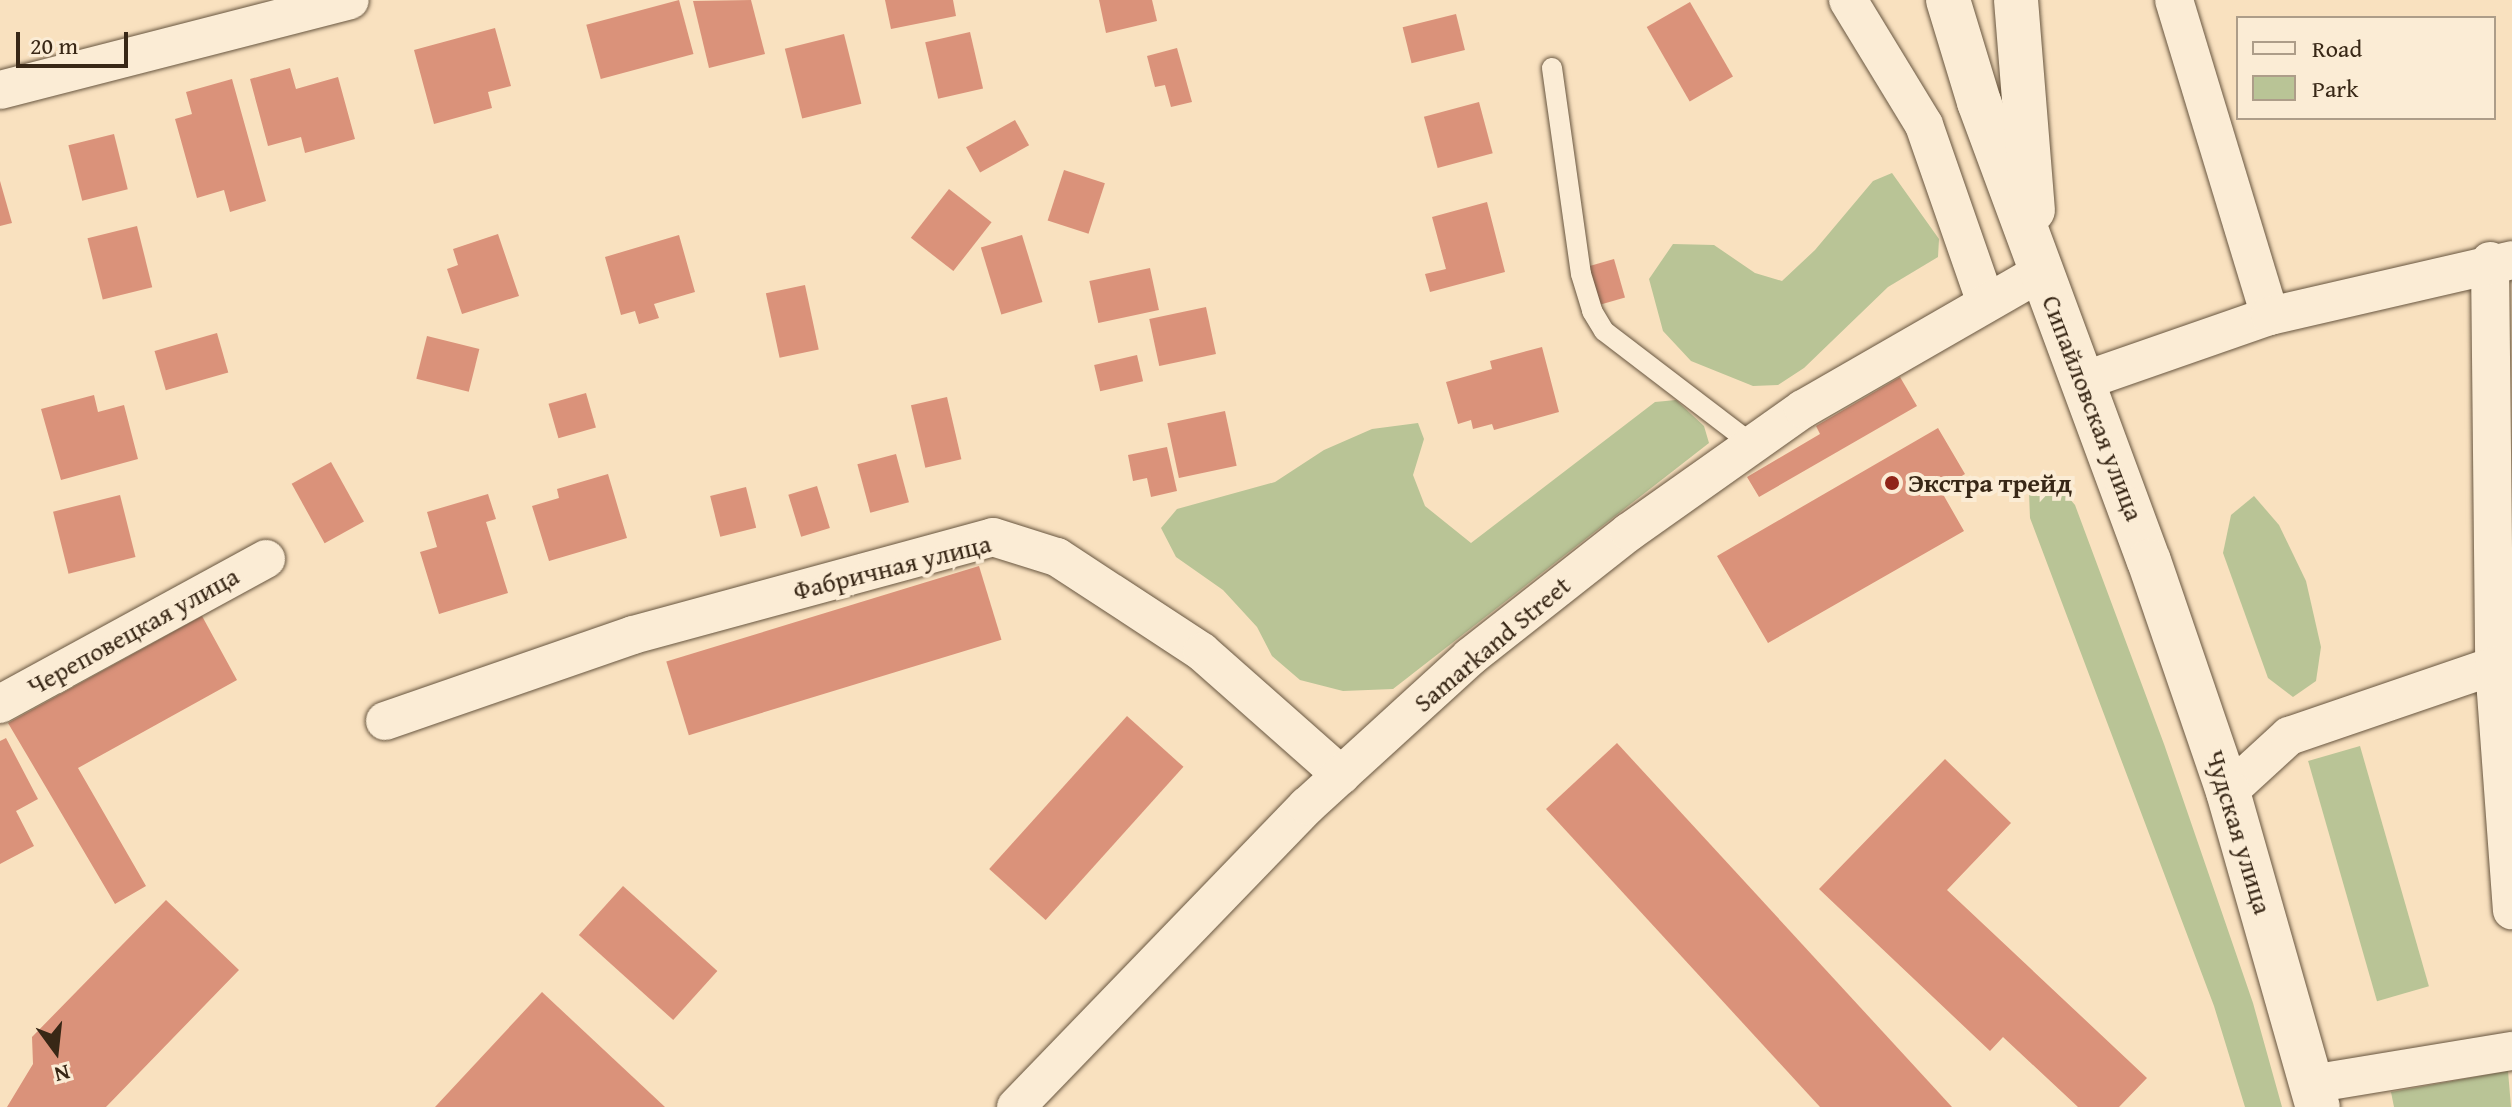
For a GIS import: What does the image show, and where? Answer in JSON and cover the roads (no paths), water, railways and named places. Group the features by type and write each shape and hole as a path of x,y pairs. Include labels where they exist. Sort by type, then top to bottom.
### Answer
{"main road":[{"name":"Сипайловская улица","path":"1948,0 2038,264 2149,561"},
{"name":"Сипайловская улица","path":"2016,0 2038,264"},
{"name":"Чудская улица","path":"2149,561 2228,792 2315,1096"}],"street":[{"path":"0,90 350,0"},
{"path":"1848,0 1924,125 1986,303"},
{"path":"2174,0 2270,316"},
{"path":"2083,381 2270,316 2501,260 2503,665 2512,910"},
{"name":"Samarkand Street","path":"1016,1107 1341,775 1483,648 1629,532 1803,409 1986,303 2038,264"},
{"name":"Фабричная улица","path":"385,721 633,635 993,537 1057,557 1202,652 1341,775"},
{"name":"Череповецкая улица","path":"0,704 266,559"},
{"path":"2228,792 2289,736 2503,665"},
{"path":"2315,1096 2512,1051"}],"lane":[{"path":"1552,68 1581,274 1592,311 1604,331 1753,445"}],"place":[{"name":"Экстра трейд","path":"1892,483"}]}
